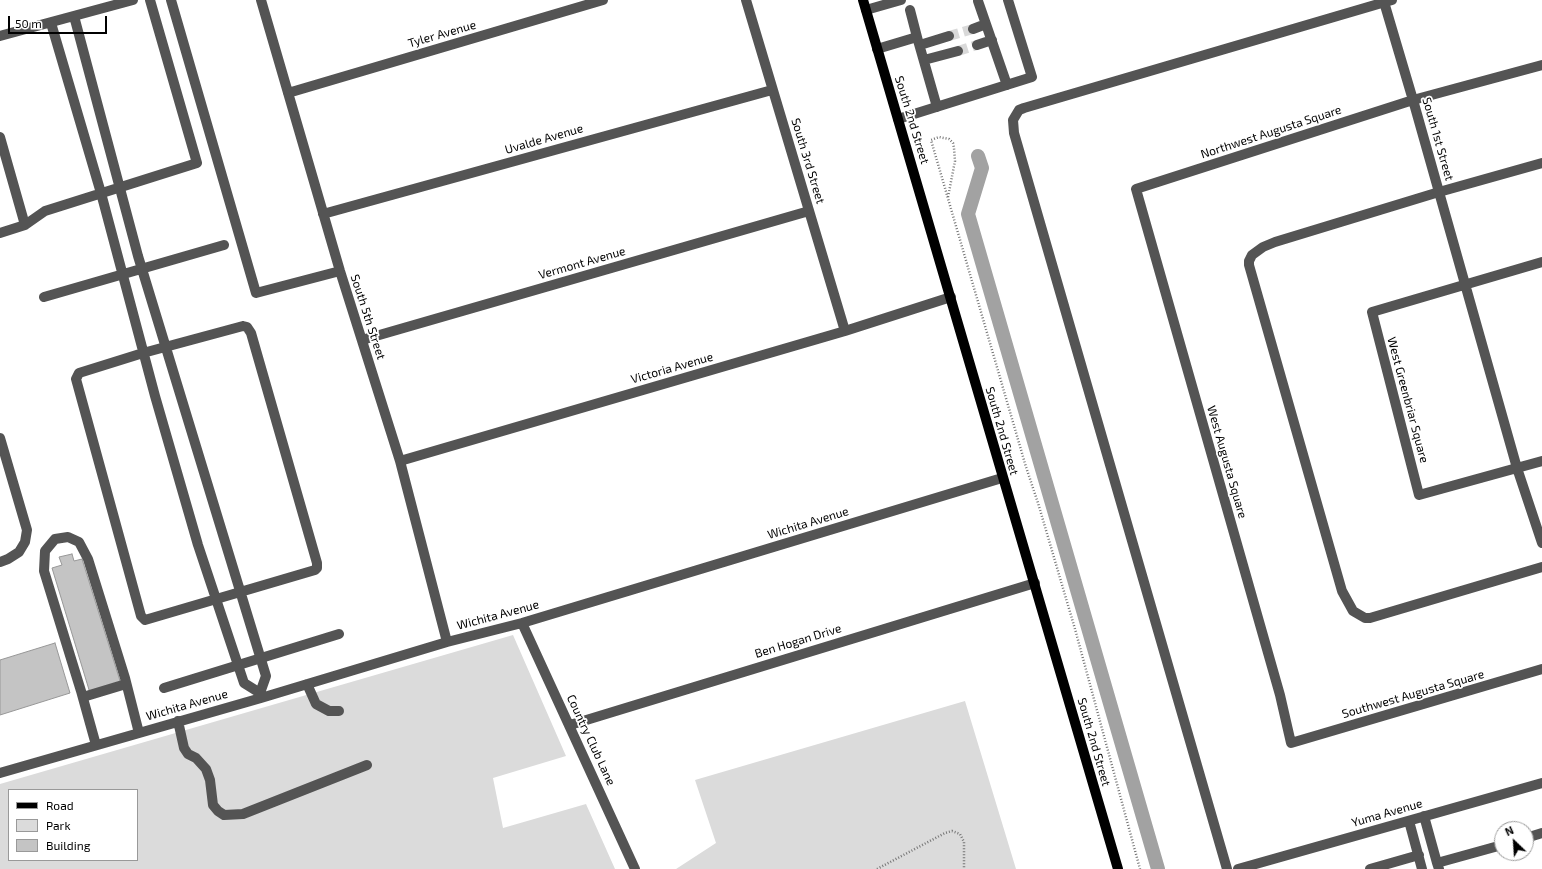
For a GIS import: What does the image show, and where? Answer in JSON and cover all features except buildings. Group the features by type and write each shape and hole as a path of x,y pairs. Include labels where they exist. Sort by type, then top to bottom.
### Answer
{"main road":[{"name":"South 2nd Street","path":"863,0 951,297 1002,478 1035,583 1118,869"}],"street":[{"path":"0,36 133,0"},
{"path":"0,233 25,225 45,211 197,163 150,0"},
{"path":"171,0 256,294 340,271"},
{"name":"South 5th Street","path":"261,0 340,271 400,461 448,642"},
{"name":"Tyler Avenue","path":"288,94 603,0"},
{"name":"South 3rd Street","path":"746,0 845,331"},
{"path":"866,10 901,0"},
{"path":"898,119 1032,77 1008,0"},
{"path":"978,1 1007,85"},
{"path":"1227,869 1016,141 1012,126 1013,120 1019,110 1024,108 1388,1"},
{"name":"South 1st Street","path":"1388,1 1413,100 1517,468"},
{"path":"910,10 937,107"},
{"path":"51,22 198,545 244,683 260,693 266,676 142,268 74,16"},
{"path":"973,28 986,24"},
{"path":"877,49 949,36"},
{"path":"977,45 992,40"},
{"path":"924,60 958,51"},
{"name":"Northwest Augusta Square","path":"1136,189 1413,100 1542,65"},
{"name":"Uvalde Avenue","path":"323,214 772,90"},
{"path":"0,137 25,225"},
{"path":"1542,163 1439,192 1263,247 1250,258 1249,261 1250,270 1342,591 1352,611 1365,618 1370,618 1542,567"},
{"name":"West Augusta Square","path":"1136,189 1280,695 1291,743"},
{"name":"Vermont Avenue","path":"362,340 809,211"},
{"path":"44,297 122,273 224,245"},
{"path":"1466,284 1542,262"},
{"name":"West Greenbriar Square","path":"1466,284 1372,312 1419,495 1517,468"},
{"name":"Victoria Avenue","path":"400,461 845,331 951,297"},
{"path":"243,326 251,333 317,562 317,568 315,570 145,620 141,616 76,379 79,373 144,353 243,326"},
{"path":"0,438 27,530 25,542 19,552 0,562"},
{"path":"1542,461 1517,468 1542,543"},
{"name":"Wichita Avenue","path":"0,773 448,642 522,623 1002,478"},
{"path":"96,745 83,697 44,571 45,552 55,540 68,537 79,542 88,559 126,684 139,733"},
{"name":"Ben Hogan Drive","path":"570,725 1035,583"},
{"name":"Country Club Lane","path":"522,623 635,869"},
{"path":"164,688 339,634"},
{"name":"Southwest Augusta Square","path":"1291,743 1542,670"},
{"path":"83,697 126,684"},
{"path":"307,684 316,704 329,711 339,711"},
{"path":"178,721 184,748 188,754 196,758 206,770 210,780 213,805 224,815 243,814 366,765"},
{"name":"Yuma Avenue","path":"1238,869 1542,783"},
{"path":"1424,816 1438,866 1494,848"},
{"path":"1409,821 1422,869"},
{"path":"1370,869 1418,855"}],"path":[{"path":"948,197 956,161 953,143 949,139 940,137 931,140 1070,614 1140,869"},
{"path":"877,869 945,833 952,831 960,834 964,842 964,869"}],"green space":[{"path":"513,635 566,756 493,778 503,828 586,804 615,869 0,869 0,784"},
{"path":"965,701 1016,869 676,869 716,843 695,780"}],"waterway":[{"path":"978,156 982,168 968,214 1158,869"}],"tunnel":[{"path":"949,36 973,29"},
{"path":"958,51 977,45"}]}
